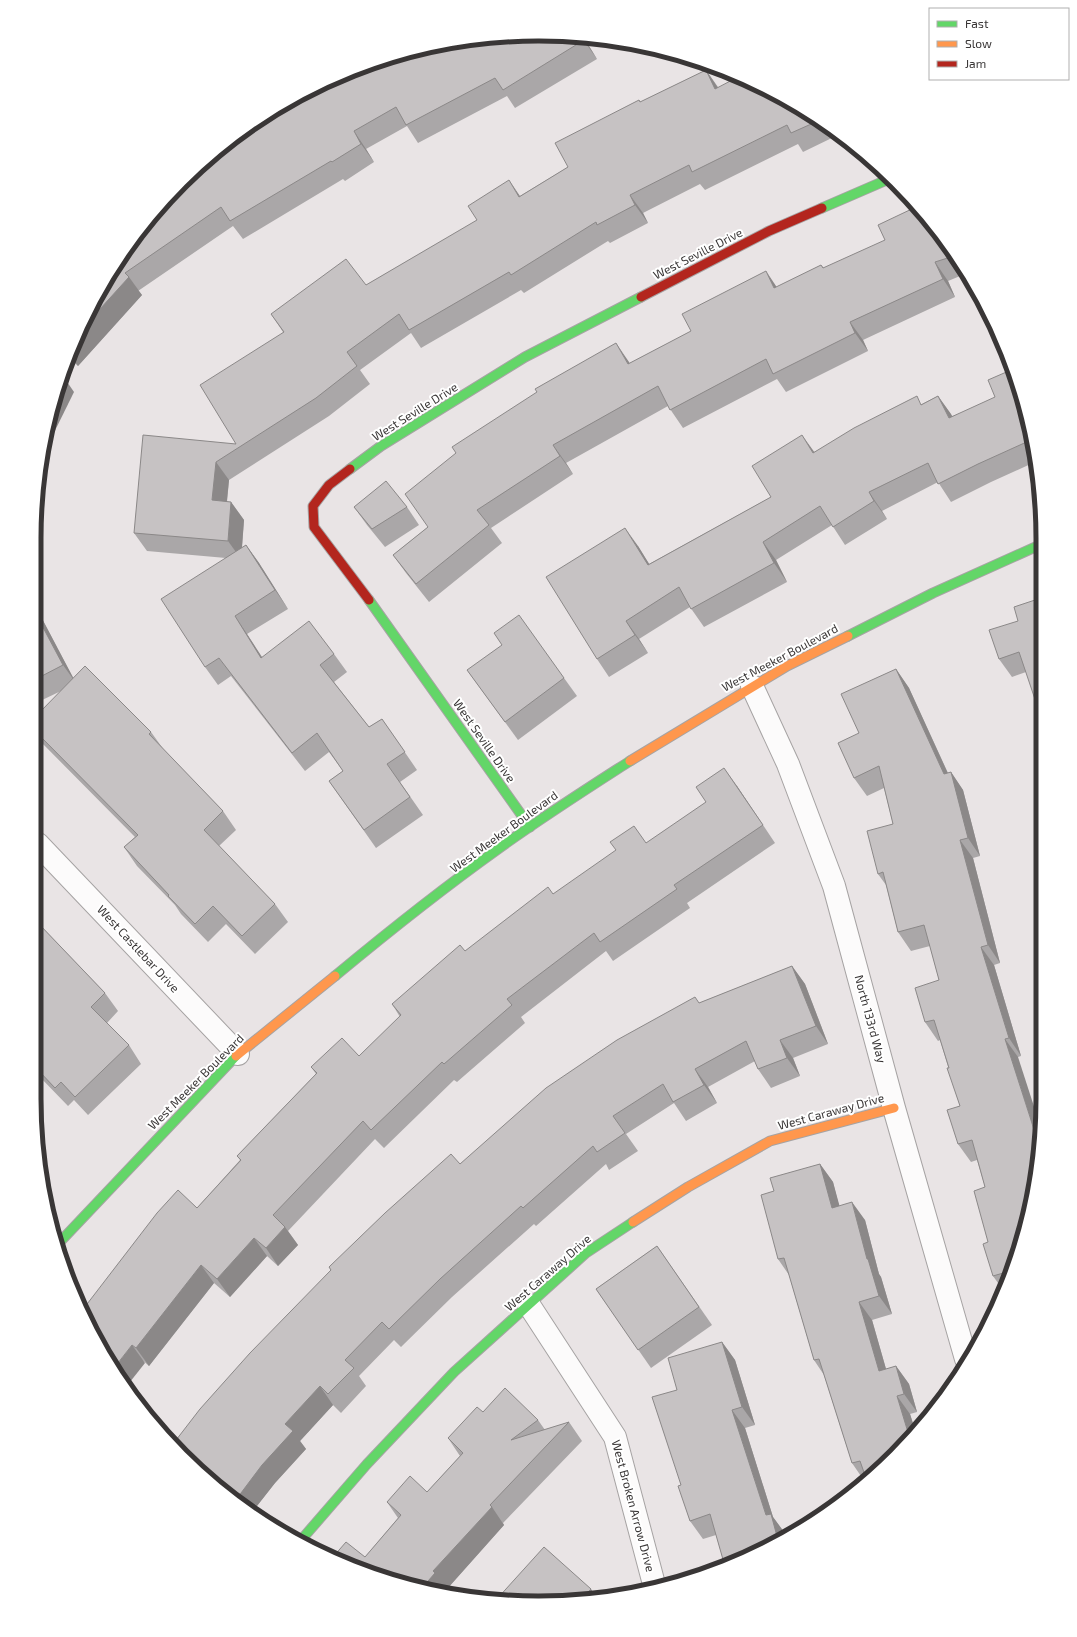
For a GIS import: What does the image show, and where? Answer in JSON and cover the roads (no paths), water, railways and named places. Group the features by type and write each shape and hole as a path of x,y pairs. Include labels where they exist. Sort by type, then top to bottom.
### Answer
{"street":[{"name":"West Seville Drive","path":"530,827 365,594 314,527 313,506 329,485 382,446 525,357 769,231 884,181"},
{"name":"West Meeker Boulevard","path":"62,1240 238,1054 384,936 498,849 642,753 787,666 933,593 1036,547"},
{"name":"North 133rd Way","path":"752,686 788,764 834,886 894,1108 965,1354"},
{"name":"West Castlebar Drive","path":"41,847 238,1054"},
{"name":"West Caraway Drive","path":"304,1537 367,1464 454,1372 586,1253 688,1187 770,1141 894,1108"},
{"name":"West Broken Arrow Drive","path":"529,1305 615,1437 653,1582"}]}
